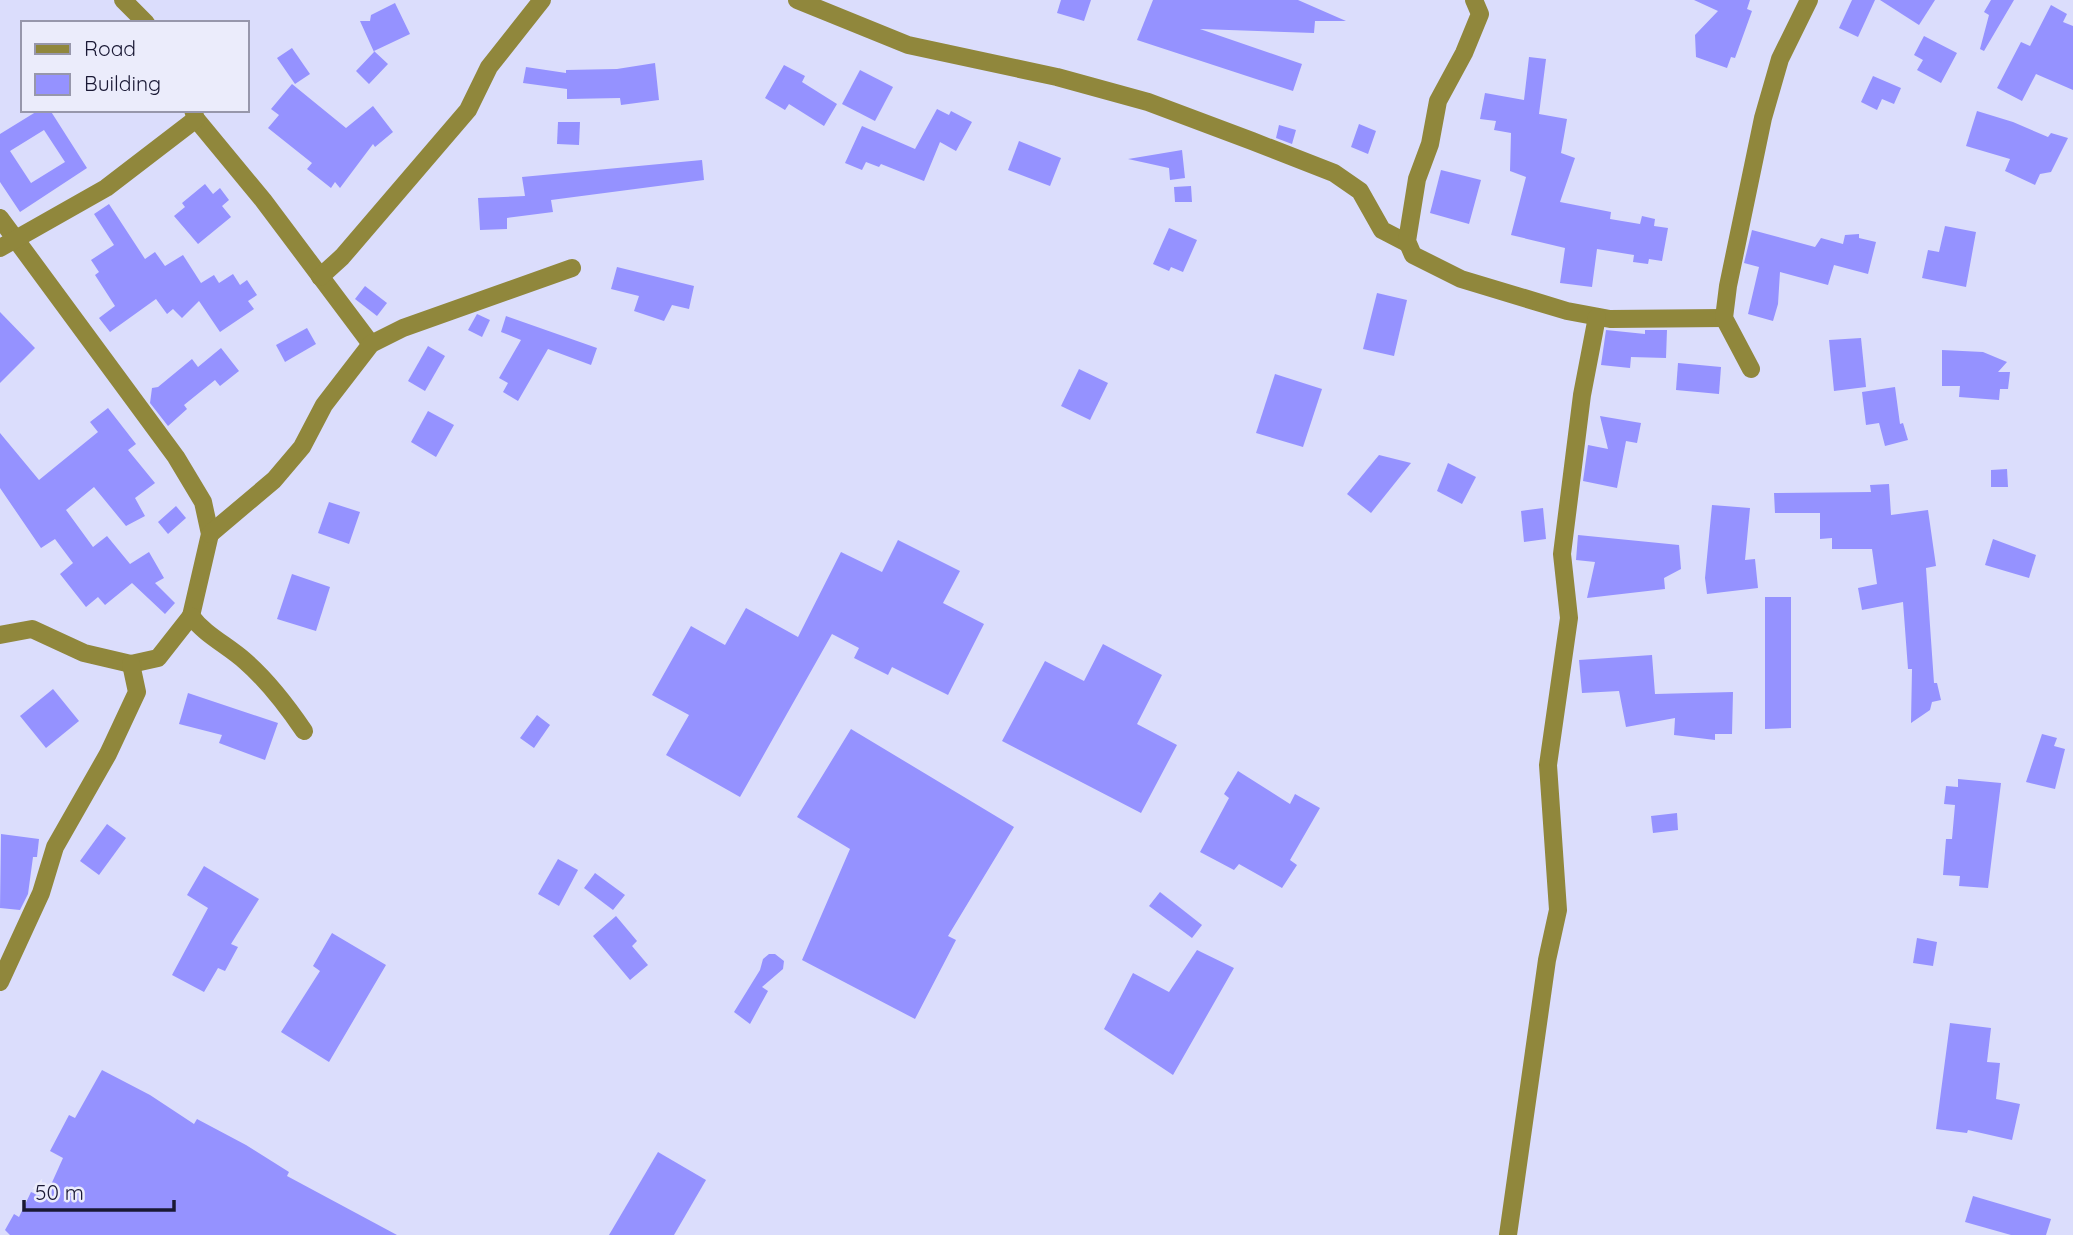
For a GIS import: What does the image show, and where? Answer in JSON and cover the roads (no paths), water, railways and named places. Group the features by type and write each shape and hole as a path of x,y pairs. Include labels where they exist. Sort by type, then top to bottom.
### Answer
{"street":[{"path":"123,0 144,21"},
{"path":"320,277 342,257 468,110 489,67 542,0"},
{"path":"797,0 908,45 1045,74 1135,99 1264,145 1334,173 1360,191 1382,230 1407,243"},
{"path":"1474,0 1480,14 1464,53 1438,101 1430,144 1417,179 1407,243 1413,255 1461,279 1567,311 1597,317 1724,318"},
{"path":"1751,369 1724,318 1735,248 1763,118 1780,59 1809,0"},
{"path":"7,242 106,188 195,115 371,344"},
{"path":"0,218 7,242 176,457 203,502 210,534 191,616 158,658 131,664 84,653 32,629 0,635"},
{"path":"210,534 274,480 302,447 324,405 371,344 403,328 572,268"},
{"path":"1508,1235 1547,960 1558,910 1548,765 1569,618 1562,554 1582,395 1597,317"},
{"path":"191,616 199,627 245,660 284,702 304,731"},
{"path":"0,982 41,893 55,847 108,754 137,692 131,664"}]}
